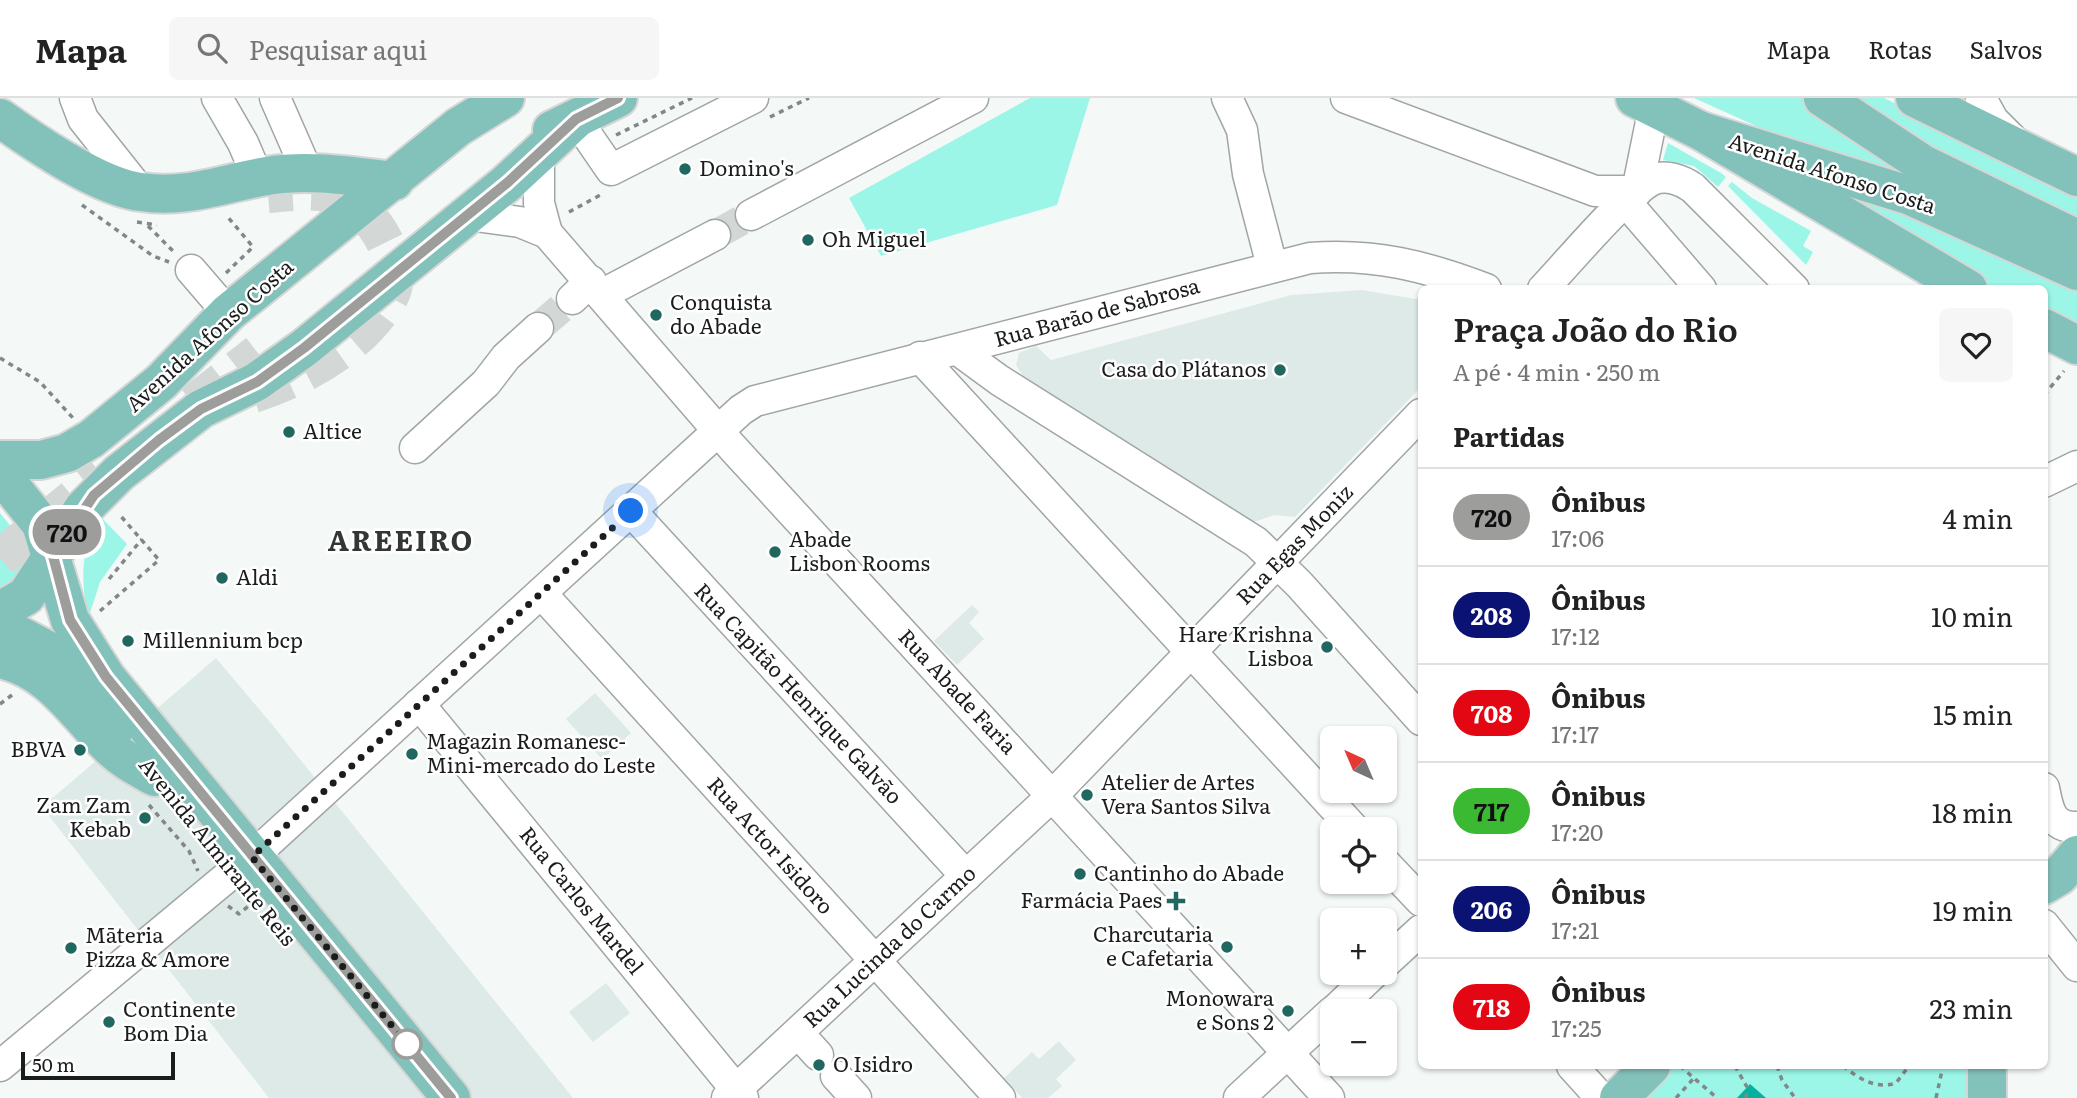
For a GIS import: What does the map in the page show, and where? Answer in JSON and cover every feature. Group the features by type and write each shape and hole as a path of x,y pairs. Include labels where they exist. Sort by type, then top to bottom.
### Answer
{"main road":[{"name":"Avenida Afonso Costa","path":"243,333 331,230 458,127 505,98"},
{"name":"Avenida Afonso Costa","path":"243,333 528,98"},
{"name":"Avenida Afonso Costa","path":"0,611 26,596 94,495 119,473 201,409 257,382 304,348 539,155 586,133 618,98"},
{"name":"Avenida Afonso Costa","path":"1823,98 1923,164 2077,239"},
{"path":"1915,98 2077,177"},
{"name":"Avenida Afonso Costa","path":"1645,102 1701,131 1961,285"},
{"path":"0,118 39,146 114,185 144,209 222,188 263,186"},
{"name":"Avenida Afonso Costa","path":"1701,131 1908,195 2077,271"},
{"name":"Avenida Afonso Costa","path":"0,460 41,460 79,447 161,382 243,333 516,145 586,133"},
{"path":"39,146 76,184 106,202 139,210 208,205 307,172 394,181"},
{"path":"307,172 331,230"},
{"path":"2048,332 2072,357"},
{"name":"Avenida Almirante Reis","path":"0,473 41,524 53,556 65,608 87,649 242,864 418,1098"},
{"name":"Avenida Almirante Reis","path":"0,625 51,652 155,777 242,864 451,1098"},
{"path":"0,659 27,668 52,684 118,754 155,777"},
{"path":"2048,883 2059,876 2077,855"},
{"path":"2048,907 2077,890"},
{"path":"1619,1098 1648,1069"},
{"path":"1987,1069 1987,1098"}],"street":[{"path":"75,98 83,119 144,209"},
{"path":"217,98 243,143 263,186"},
{"path":"275,98 307,172"},
{"path":"586,133 611,170 753,98"},
{"path":"751,215 974,98"},
{"path":"1227,98 1242,130"},
{"path":"1245,98 1242,130 1248,174 1272,266"},
{"path":"1346,98 1595,191 1631,196 1698,285"},
{"path":"1980,98 1993,120 2024,151"},
{"path":"1631,196 1645,102"},
{"name":"Rua Abade Faria","path":"539,155 539,204 547,233 589,291 1329,1098"},
{"path":"1546,285 1631,196 1661,178 1677,179 1693,188 1790,285"},
{"name":"Rua Abade Faria","path":"467,215 520,222 547,233"},
{"path":"589,291 715,234"},
{"name":"Rua Barão de Sabrosa","path":"0,1066 242,864 755,401 1272,266 1337,256 1390,259 1442,272 1476,285"},
{"path":"191,270 243,333"},
{"path":"415,448 486,383 506,356 538,328"},
{"path":"958,350 1005,383 1256,542 1418,717"},
{"path":"920,357 1343,817"},
{"name":"Rua Egas Moniz","path":"1052,796 1418,417"},
{"path":"2048,480 2077,466"},
{"name":"Rua Capitão Henrique Galvão","path":"631,511 966,876"},
{"name":"Rua Actor Isidoro","path":"541,593 1000,1098"},
{"name":"Rua Carlos Mardel","path":"419,704 736,1095"},
{"name":"Rua Lucinda do Carmo","path":"736,1095 798,1032 1052,796"},
{"path":"2048,808 2056,821 2077,827"},
{"path":"1397,876 1418,898"},
{"path":"2048,930 2077,966"},
{"path":"1397,952 1418,933"},
{"path":"1346,999 1361,985"},
{"path":"1239,1098 1320,1023"},
{"path":"798,1032 856,1098"},
{"path":"1575,1069 1601,1098"}],"path":[{"path":"586,133 692,98"},
{"path":"71,197 153,256 191,270"},
{"path":"144,209 191,270"},
{"path":"225,274 253,247 227,216"},
{"path":"2048,389 2072,357"},
{"path":"0,358 40,382 75,421"},
{"path":"97,614 159,560 117,510"},
{"path":"109,579 142,539"},
{"path":"1684,1069 1717,1098"},
{"path":"1737,1069 1746,1087 1746,1098"},
{"path":"1778,1069 1791,1097"},
{"path":"1847,1069 1861,1079 1884,1086 1896,1083 1907,1069"},
{"path":"1936,1098 1942,1069"},
{"path":"1676,1098 1694,1078"}],"shaded area":[{"path":"1030,98 1090,98 1057,205 881,256 849,198"},
{"path":"1694,98 1804,98 1994,219 1794,143"},
{"path":"1847,98 1884,98 2077,189 2077,226 1994,186"},
{"path":"1668,143 1726,177 1718,187 1694,166 1663,160"},
{"path":"1782,174 1906,212 2077,288 2077,329 2048,317 2048,285 1989,285"},
{"path":"1732,182 1752,198 1811,231 1803,246 1813,252 1806,265 1728,186"},
{"path":"1362,290 1418,299 1418,390 1295,517 1274,515 1254,522 1023,376 1016,365 1019,353 1036,346 1051,360 1291,295"},
{"path":"0,513 20,543 23,562 20,572 0,589"},
{"path":"101,517 127,544 100,582 89,616 84,591 84,565 89,540"},
{"path":"972,605 979,612 969,623 984,639 957,665 934,641"},
{"path":"216,658 573,1098 269,1098 42,807"},
{"path":"595,693 631,733 602,759 566,719"},
{"path":"606,983 630,1013 593,1042 569,1012"},
{"path":"1059,1041 1076,1060 1056,1079 1062,1086 1048,1098 1022,1098 1004,1078 1032,1052 1039,1059"},
{"path":"1662,1069 1974,1069 1973,1098 1637,1098"},
{"path":"1750,1084 1766,1098 1737,1098"}],"tunnel":[{"path":"253,394 312,369 349,344 379,313 390,296 394,283 394,269 384,240 354,204 325,193 306,191 268,194"},
{"path":"715,235 751,215"},
{"path":"538,328 572,299"},
{"path":"193,404 258,353"},
{"path":"0,558 102,475"}],"bus line":[{"name":"720","path":"451,1098 106,677 70,620 61,595 53,556 69,528 94,495 159,440 201,409 257,382 304,348 507,183 576,119 618,98"}],"place":[{"name":"Domino's","path":"685,169"},
{"name":"Oh Miguel","path":"808,240"},
{"name":"Conquista do Abade","path":"656,315"},
{"name":"Casa do Plátanos","path":"1280,370"},
{"name":"Altice","path":"289,432"},
{"name":"Abade Lisbon Rooms","path":"775,552"},
{"name":"Aldi","path":"222,578"},
{"name":"Millennium bcp","path":"128,641"},
{"name":"Hare Krishna Lisboa","path":"1327,647"},
{"name":"BBVA","path":"80,750"},
{"name":"Magazin Romanesc- Mini-mercado do Leste","path":"412,754"},
{"name":"Atelier de Artes Vera Santos Silva","path":"1087,795"},
{"name":"Zam Zam Kebab","path":"145,818"},
{"name":"Cantinho do Abade","path":"1080,874"},
{"name":"Farmácia Paes","path":"1176,901"},
{"name":"Charcutaria e Cafetaria","path":"1227,947"},
{"name":"Māteria Pizza & Amore","path":"71,948"},
{"name":"Monowara e Sons 2","path":"1288,1011"},
{"name":"Continente Bom Dia","path":"109,1022"},
{"name":"O Isidro","path":"819,1065"}],"district":[{"name":"AREEIRO","path":"401,541"}],"route":[{"path":"407,1044 252,857 631,511"}]}
